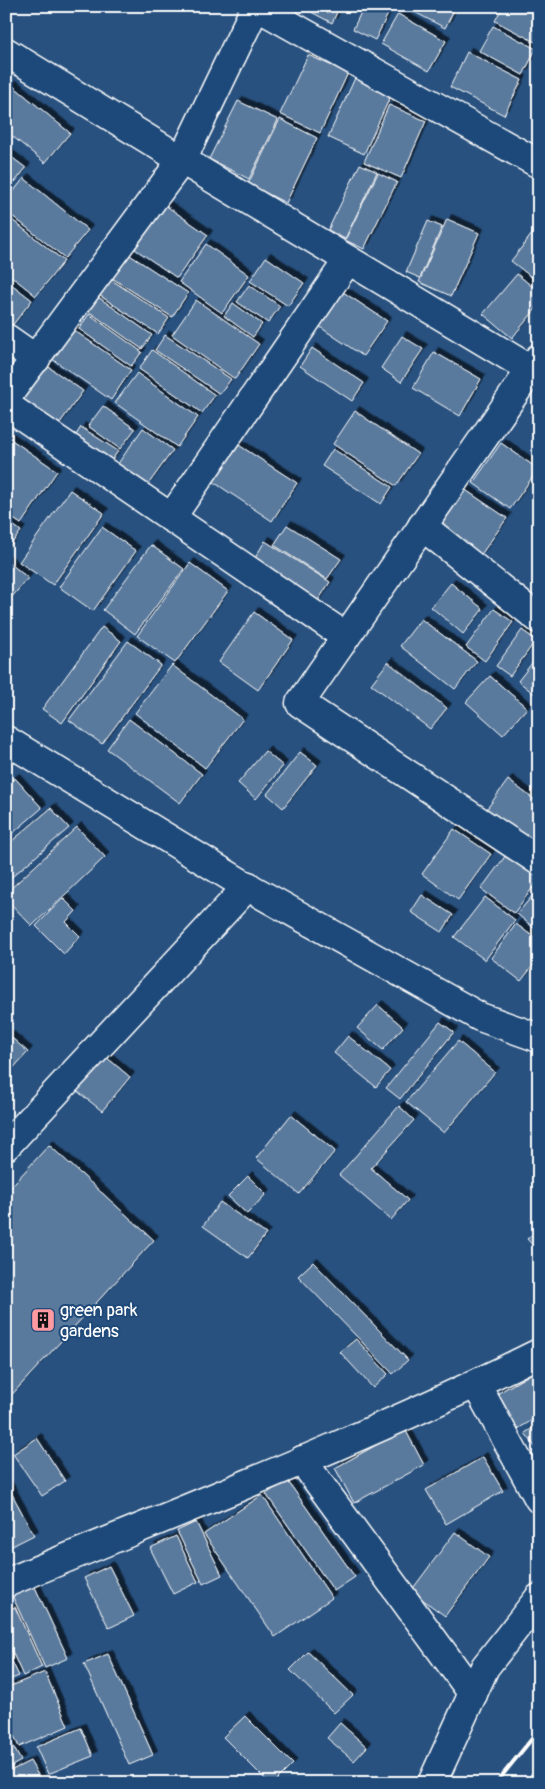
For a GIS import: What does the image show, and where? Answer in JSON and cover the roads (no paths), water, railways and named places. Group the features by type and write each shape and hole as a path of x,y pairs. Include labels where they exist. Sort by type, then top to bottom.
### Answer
{"street":[{"path":"6,398 182,160 256,6 539,164"},
{"path":"8,56 348,260 536,367 422,526 300,703 539,861"},
{"path":"171,518 348,260"},
{"path":"6,338 36,359"},
{"path":"6,405 346,636"},
{"path":"422,526 539,619"},
{"path":"6,740 248,886 480,1018 539,1037"},
{"path":"6,1146 248,886"},
{"path":"6,1583 302,1460 476,1384 539,1353"},
{"path":"476,1384 539,1499"},
{"path":"302,1460 473,1694"},
{"path":"432,1783 485,1668 539,1598"}],"railway":[{"path":"496,1783 539,1730"},
{"path":"526,1783 539,1767"}],"place":[{"name":"green park gardens","path":"43,1320"}]}
